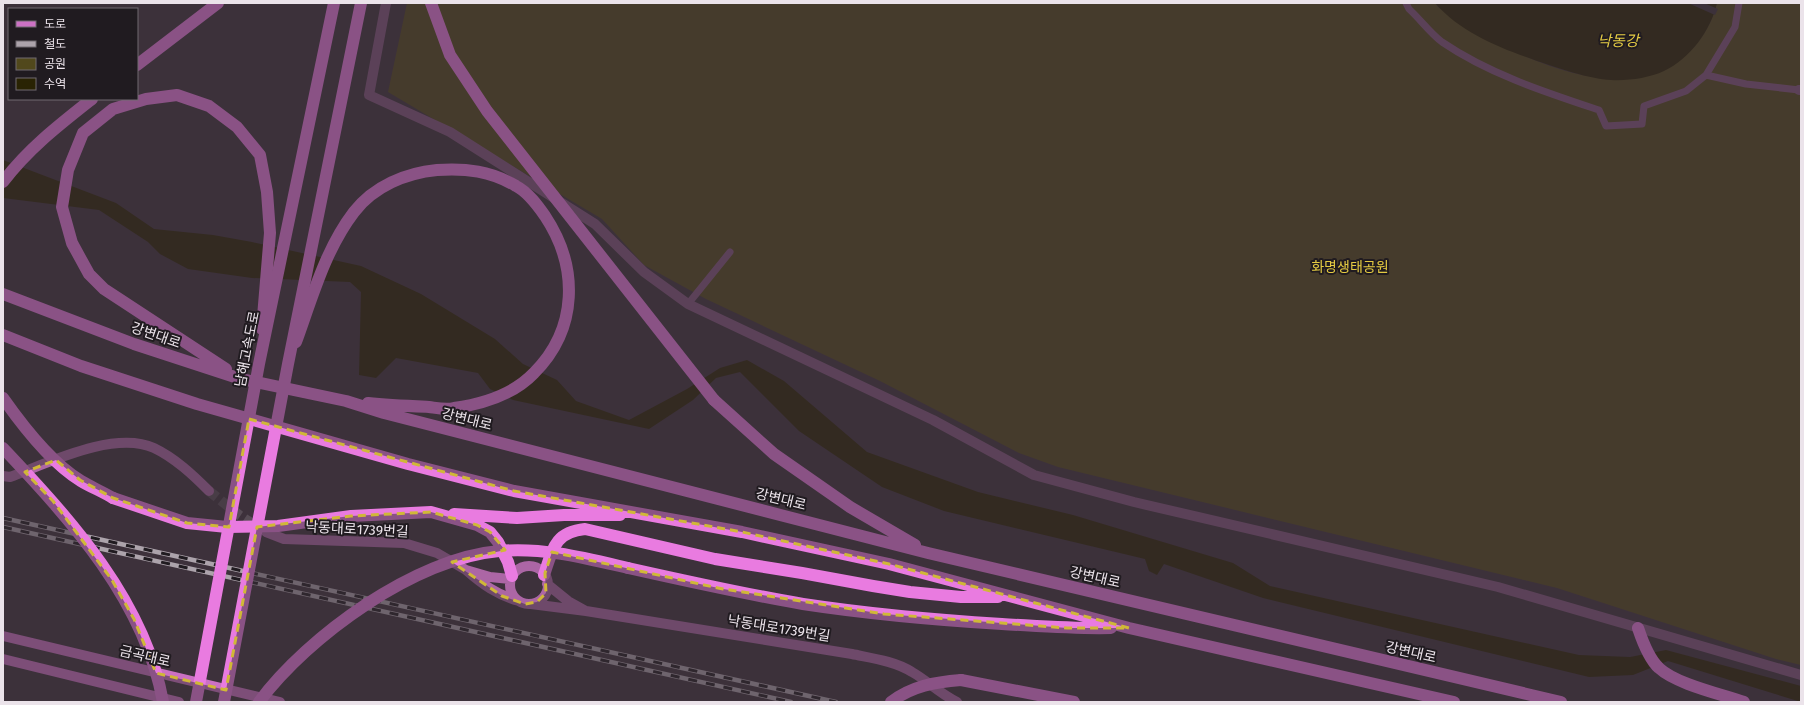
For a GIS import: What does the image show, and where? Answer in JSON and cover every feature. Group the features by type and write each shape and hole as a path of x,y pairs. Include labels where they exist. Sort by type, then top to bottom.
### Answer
{"highway":[{"path":"138,64 218,3"},
{"name":"남해고속도로","path":"196,702 259,364 334,3"},
{"path":"224,702 288,364 361,3"},
{"path":"431,3 450,55 487,111 714,400 774,454 850,507 928,553"},
{"path":"241,379 104,289 89,274 72,243 62,207 68,170 83,133 113,109 146,99 177,95 209,106 237,127 260,155 266,184 270,233 259,364"},
{"path":"3,182 27,153 91,100"},
{"path":"288,364 330,252 354,212 371,195 394,180 421,171 468,169 503,178 518,187 541,210 551,225 566,259 569,277 569,300 558,340 548,358 533,374 512,389 495,397 452,409 346,401"},
{"name":"강변대로","path":"3,294 134,344 241,379 346,401 384,413 928,553 1561,702"},
{"path":"3,335 81,366 197,404 408,464 514,491 742,532 890,564 1129,628 1454,702"},
{"path":"3,398 39,443 80,480 113,498 187,523 227,527 270,526 351,516 431,512 517,518 564,515 654,515"},
{"path":"3,448 52,501 112,580 134,619 147,648 157,675 163,702"},
{"path":"431,512 477,526 490,532 498,542 508,562 511,578"},
{"path":"546,579 553,547 562,536 573,530 586,529 715,559 910,592 961,597 1013,597"},
{"path":"260,702 282,673 308,649 359,609 402,583 442,565 465,557 499,550 533,550 564,554 723,589 803,604 952,621 1061,628 1129,628"},
{"path":"1638,628 1643,643 1658,668 1677,679 1744,702"},
{"path":"891,702 914,688 938,682 961,680 1074,702"},
{"path":"1502,689 1514,702"}],"main road":[{"name":"금곡대로","path":"3,636 280,702"},
{"path":"3,659 179,702"}],"street":[{"path":"386,3 369,95 450,132 595,224 644,272 688,304 933,420 1034,475 1134,502 1498,587 1638,628 1713,648 1801,675"},
{"path":"3,476 10,477 81,451 108,444 128,443 152,448 164,454 195,477 209,491"},
{"name":"낙동대로1739번길","path":"266,532 284,539 404,543 437,553 466,570"},
{"path":"519,601 511,592 511,578 517,570 527,566 538,568 546,579 568,601 586,611"},
{"path":"466,570 490,577 511,578"},
{"path":"466,570 484,585 502,596 531,604 542,598 546,593 546,579"},
{"name":"낙동대로1739번길","path":"531,604 586,611 844,652 880,660 911,671 943,695 957,702"}],"lane":[{"path":"1406,3 1409,9 1440,41 1522,84 1599,110 1606,126 1642,124 1644,106 1686,91 1706,75 1735,26 1739,3"},
{"path":"1706,75 1746,84 1800,90"},
{"path":"688,304 730,252"}],"highlighted area":[{"path":"249,419 514,491 742,532 889,564 1129,628 1067,628 884,614 723,589 552,552 545,573 546,593 537,602 525,604 502,596 452,562 505,550 490,532 477,525 431,512 351,516 257,527 226,690 156,673 134,619 112,580 53,501 25,472 56,460 80,480 113,498 187,523 229,527"}],"green space":[{"name":"화명생태공원","path":"407,3 1435,3 1438,7 1529,58 1584,76 1623,79 1642,77 1660,71 1684,57 1697,44 1707,28 1715,12 1717,3 1801,3 1801,665 1776,659 1557,588 1058,467 1019,453 880,381 706,299 644,265 602,219 388,92"}],"water":[{"name":"낙동강","path":"1435,3 1717,3 1710,23 1698,43 1673,66 1652,76 1618,80 1593,78 1574,73 1509,51 1469,31 1445,14"},
{"path":"3,160 116,203 154,229 213,235 361,266 421,294 495,339 523,364 557,380 576,401 629,420 687,389 720,368 747,360 784,381 867,452 978,492 1073,515 1233,563 1270,586 1579,655 1630,657 1666,650 1801,686 1801,702 1668,661 1633,675 1589,677 1263,598 1164,564 1157,575 1149,571 1145,559 944,511 882,487 799,431 740,372 716,378 693,400 649,429 513,400 490,389 478,373 396,358 376,378 359,375 361,292 350,282 252,278 188,269 160,254 148,242 99,210 3,198"}],"pier":[{"path":"1688,3 1704,3 1718,9 1715,15"}],"tunnel":[{"path":"209,491 239,515 259,528"}],"railway":[{"path":"3,518 836,702"},
{"path":"3,527 791,702"}]}
